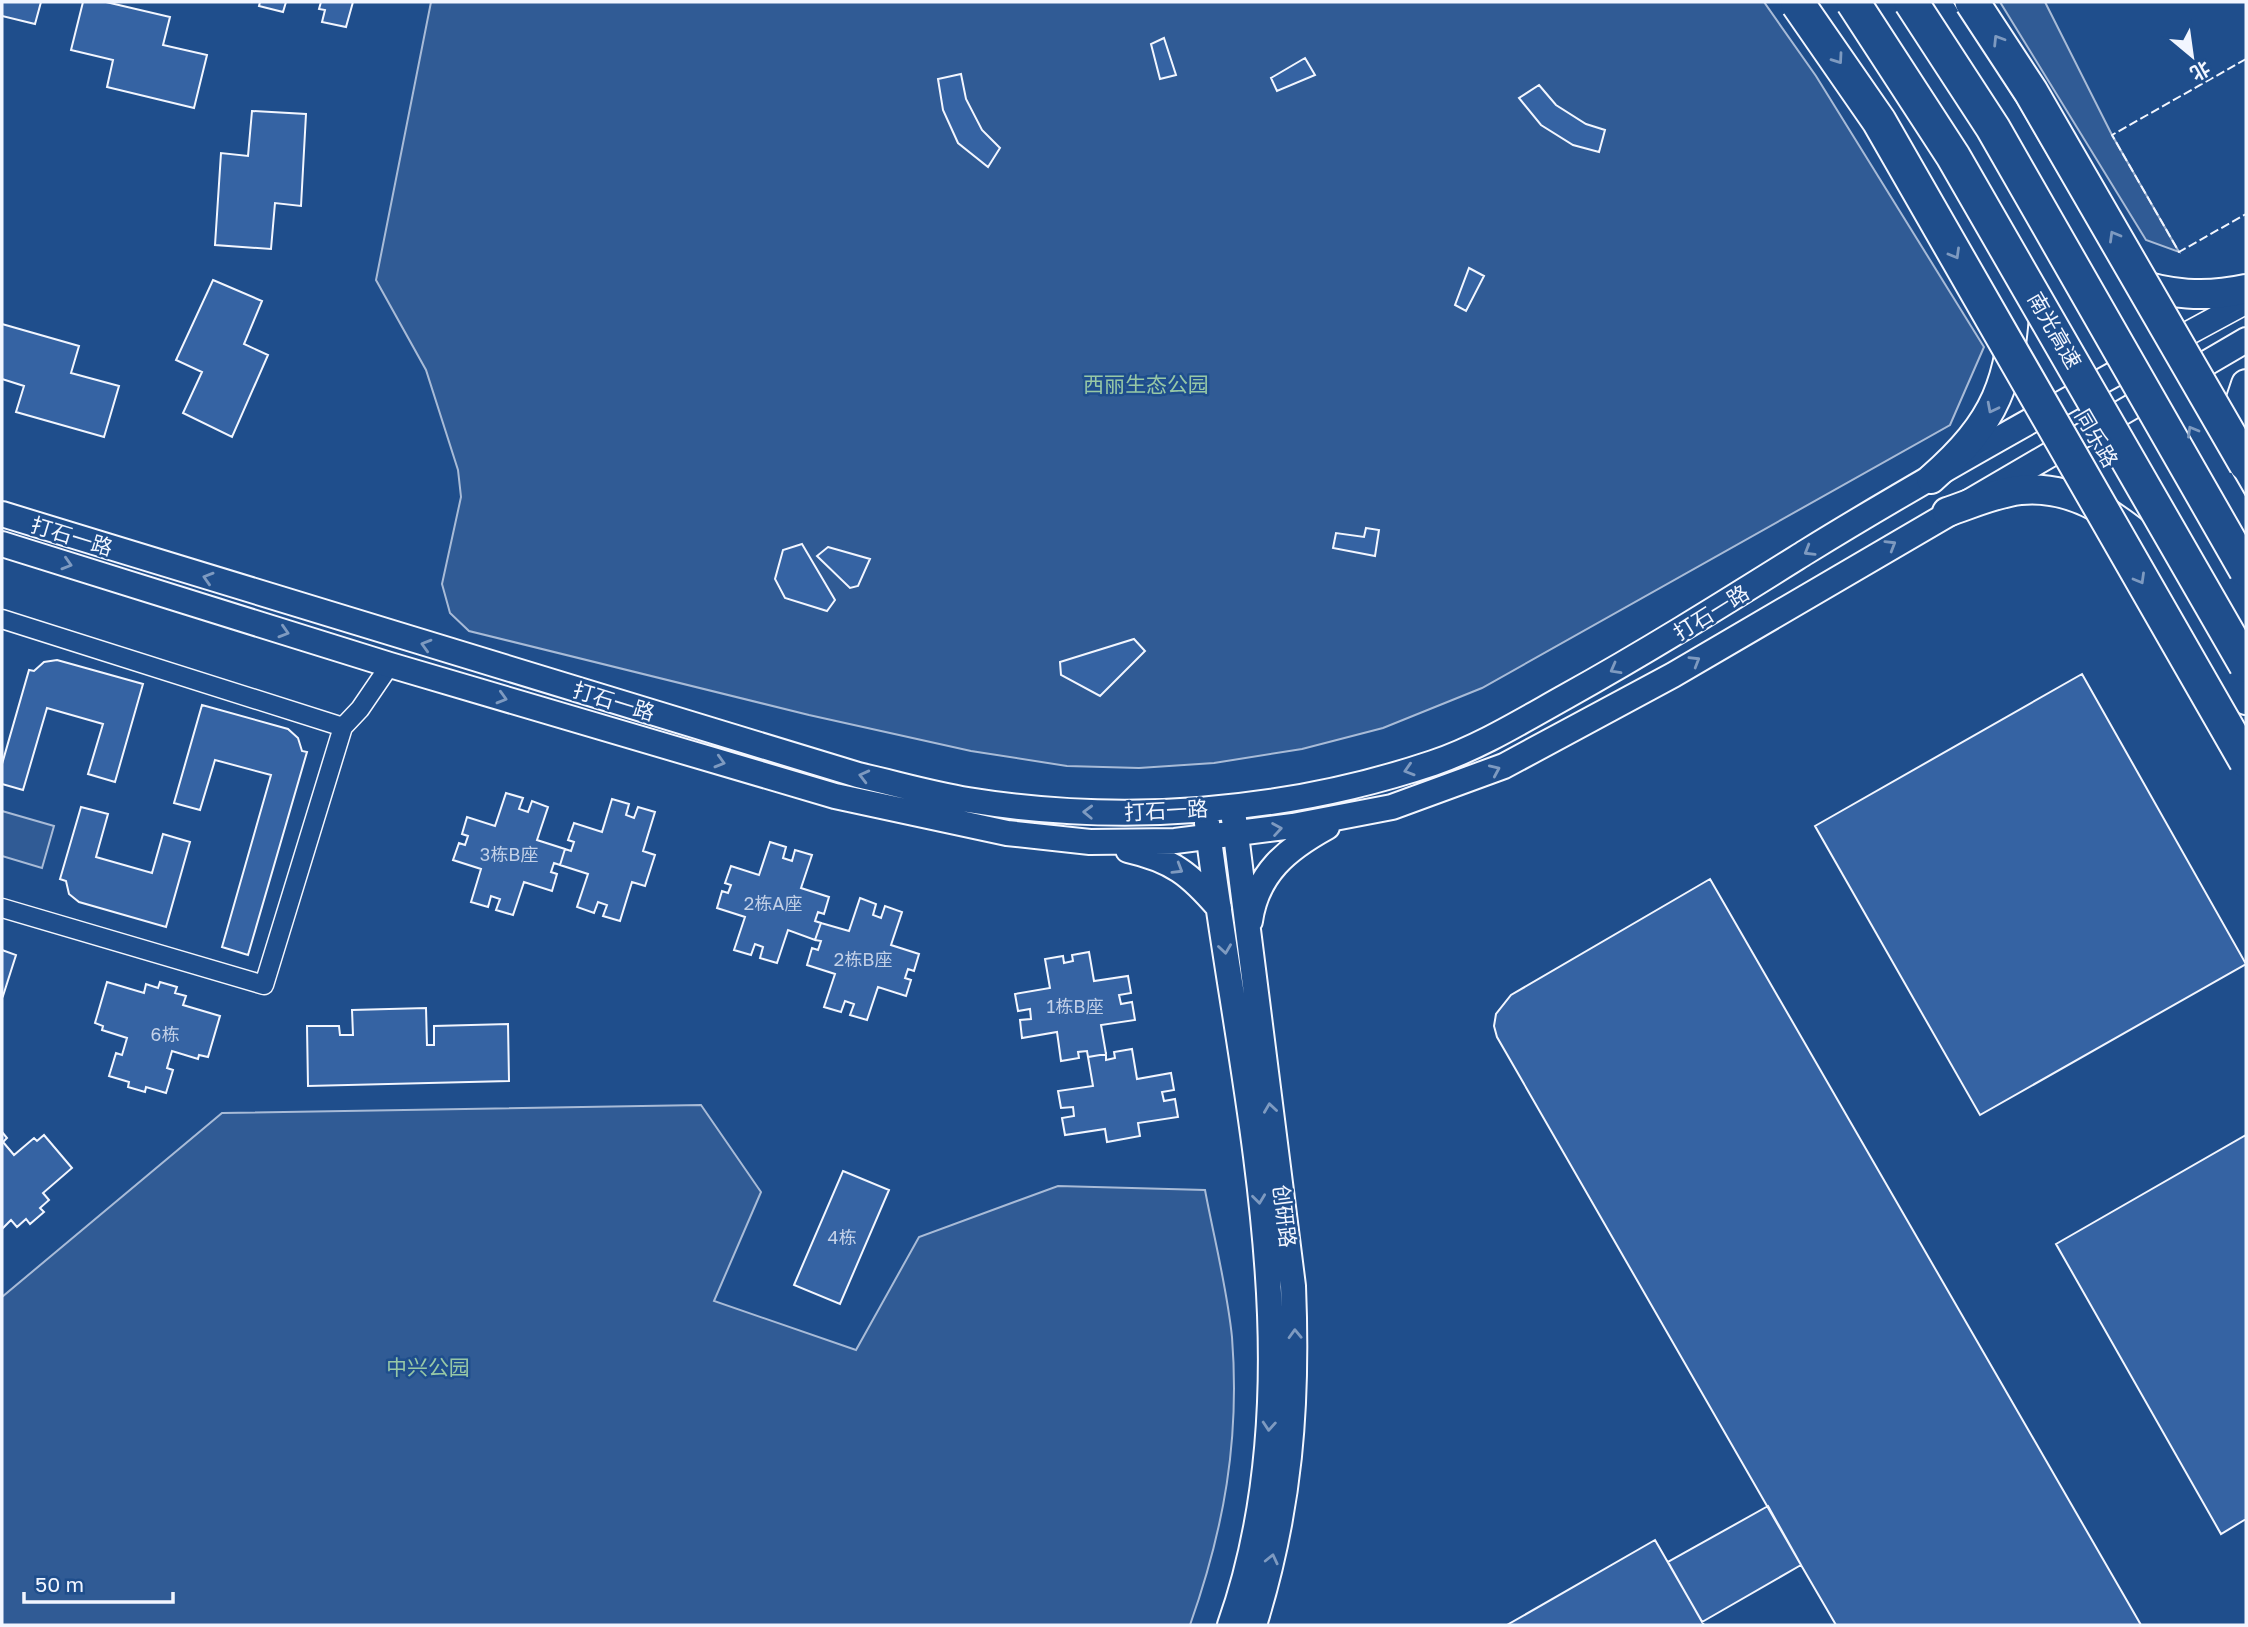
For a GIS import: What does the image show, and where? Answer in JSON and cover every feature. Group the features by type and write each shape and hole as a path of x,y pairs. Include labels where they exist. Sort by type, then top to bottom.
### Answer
{"highway":[{"name":"南光高速","path":"1853,2 1953,156 2246,665"},
{"path":"1911,2 1993,128 2246,570"},
{"path":"1972,2 2031,92 2246,464"},
{"path":"1798,4 1878,121 2246,761"}],"main road":[{"name":"同乐路","path":"1831,2 1912,125 2015,295 2246,700"},
{"path":"1936,2 2006,113 2242,519"},
{"path":"2084,246 2107,268 2156,290 2217,296 2246,289"},
{"path":"1931,479 1975,436 1997,398 2010,362 2015,295"},
{"name":"打石一路","path":"2,544 390,665 835,796 958,825 1090,842 1209,838 1344,817 1431,795 1525,755 1673,675 1947,512 2246,340"},
{"name":"打石一路","path":"2,514 858,775 965,799 1053,810 1129,813 1205,809 1332,790 1396,774 1473,747 1679,633 1808,551 2148,355"},
{"path":"2242,519 2227,456 2234,420 2246,384"},
{"path":"1947,512 2020,490 2063,494 2088,501 2122,522 2167,560"},
{"name":"创研路","path":"1232,806 1293,1286 1296,1355 1295,1417 1288,1478 1275,1550 1254,1625"},
{"name":"创研路","path":"1205,809 1270,1288 1269,1426 1263,1493 1251,1558 1230,1625"},
{"path":"1247,936 1252,903 1266,874 1296,844 1344,817"},
{"path":"1090,842 1172,864 1188,874 1219,908"}],"street":[{"name":"打石一路","path":"2148,355 2246,302"},
{"path":"2,618 343,727"},
{"path":"2,908 264,985 343,727 360,709 390,665"}],"green space":[{"name":"西丽生态公园","path":"431,2 1764,2 1816,76 1984,347 1950,425 1482,688 1383,728 1302,749 1214,763 1139,768 1067,766 971,751 809,715 469,631 450,613 442,584 461,497 458,470 426,370 376,280"},
{"path":"2000,2 2045,2 2112,135 2179,252 2146,240"},
{"path":"2,811 54,826 42,868 2,856"},
{"name":"中兴公园","path":"701,1105 761,1192 714,1301 856,1350 919,1237 1058,1186 1205,1190 1230,1319 1234,1412 1227,1484 1220,1519 1190,1625 2,1625 2,1297 222,1113"}],"building":[{"path":"2,2 41,2 35,24 2,16"},
{"path":"83,2 106,2 170,17 163,45 207,55 194,108 107,87 113,60 71,50"},
{"path":"260,2 286,2 283,12 259,6"},
{"path":"321,2 353,2 346,27 322,22 325,10 319,9"},
{"path":"1164,38 1176,75 1160,79 1151,44"},
{"path":"1305,58 1315,75 1277,91 1271,78"},
{"path":"961,74 966,99 982,130 1000,148 988,167 958,143 943,110 938,79"},
{"path":"1539,85 1556,105 1586,124 1605,130 1599,152 1573,145 1541,125 1519,98"},
{"path":"252,111 306,114 301,206 275,203 271,249 215,245 221,153 248,156"},
{"path":"1469,268 1484,276 1466,311 1455,305"},
{"path":"213,280 262,301 244,344 268,355 232,437 183,413 202,372 176,360"},
{"path":"2,324 79,346 71,373 119,386 104,437 16,412 24,386 2,379"},
{"path":"1366,528 1379,530 1375,556 1333,548 1336,533 1364,537"},
{"path":"802,544 835,600 827,611 785,598 775,579 783,550"},
{"path":"828,547 870,559 858,586 850,588 817,556"},
{"path":"1134,639 1145,651 1100,696 1061,675 1060,662"},
{"path":"57,660 143,684 115,782 88,774 103,724 47,708 23,790 2,784 2,764 29,670 34,671 44,662"},
{"path":"2082,674 2246,964 1980,1115 1815,826"},
{"path":"202,705 288,729 298,738 302,751 307,752 248,955 222,947 271,775 215,760 200,810 174,803"},
{"path":"506,793 523,798 519,809 528,812 532,801 548,807 537,840 565,849 560,865 554,863 551,872 557,874 552,891 524,882 513,915 496,910 500,899 491,896 488,907 471,902 481,869 453,860 459,843 465,845 468,836 462,834 467,817 495,826"},
{"path":"612,799 629,804 626,815 634,818 638,807 655,812 643,851 655,855 645,886 632,882 620,921 603,916 607,905 598,902 594,913 577,907 588,874 560,865 565,849 571,851 574,842 568,840 574,823 602,832"},
{"path":"81,807 108,814 96,857 152,873 163,834 190,842 166,927 79,902 69,894 66,881 60,879"},
{"path":"770,842 786,847 783,858 792,861 795,850 812,855 801,888 829,897 824,914 818,912 815,921 821,923 815,940 788,930 777,963 760,958 763,947 755,944 751,955 734,950 745,917 717,908 722,891 728,893 731,885 725,883 731,866 759,875"},
{"path":"1710,879 2141,1625 1836,1625 1801,1565 1497,1037 1494,1026 1496,1014 1511,995"},
{"path":"860,898 876,904 873,915 881,918 885,906 902,912 891,945 919,954 914,971 908,969 905,978 911,980 906,996 878,987 867,1020 850,1015 854,1004 845,1001 841,1012 824,1007 835,974 807,965 812,948 818,950 821,941 815,940 821,923 849,931"},
{"path":"2,950 16,955 3,996 2,995"},
{"path":"1089,952 1094,981 1128,976 1131,993 1119,995 1121,1004 1132,1002 1135,1020 1101,1025 1106,1054 1088,1057 1087,1051 1078,1052 1079,1058 1061,1061 1057,1032 1022,1038 1020,1020 1031,1019 1030,1009 1018,1011 1015,994 1050,988 1045,959 1063,956 1064,963 1073,961 1072,955"},
{"path":"107,982 144,993 146,984 158,988 160,982 177,987 175,993 186,996 183,1005 220,1016 208,1057 199,1055 198,1059 172,1051 167,1068 173,1070 166,1093 146,1087 145,1092 128,1087 129,1082 109,1076 116,1053 122,1055 127,1038 102,1030 103,1026 95,1023"},
{"path":"426,1008 427,1045 434,1045 434,1026 508,1024 509,1081 308,1086 307,1026 339,1026 340,1035 353,1035 352,1010"},
{"path":"1132,1049 1137,1079 1171,1073 1174,1090 1162,1092 1164,1101 1175,1099 1178,1117 1138,1123 1140,1136 1107,1142 1105,1129 1065,1135 1062,1118 1074,1116 1073,1107 1061,1108 1058,1091 1093,1086 1088,1057 1106,1054 1106,1060 1115,1058 1114,1052"},
{"path":"2,1132 7,1138 3,1142 14,1155 34,1138 37,1141 44,1135 72,1168 43,1193 49,1200 40,1208 44,1212 30,1224 26,1219 17,1227 11,1220 2,1229"},
{"path":"2246,1135 2246,1519 2221,1534 2056,1244"},
{"path":"843,1171 889,1190 840,1304 794,1285"},
{"path":"1768,1506 1801,1565 1702,1622 1668,1562"},
{"path":"1655,1540 1704,1625 1507,1625"}],"fence":[{"path":"2246,59 2112,135 2179,252 2246,214"}]}
